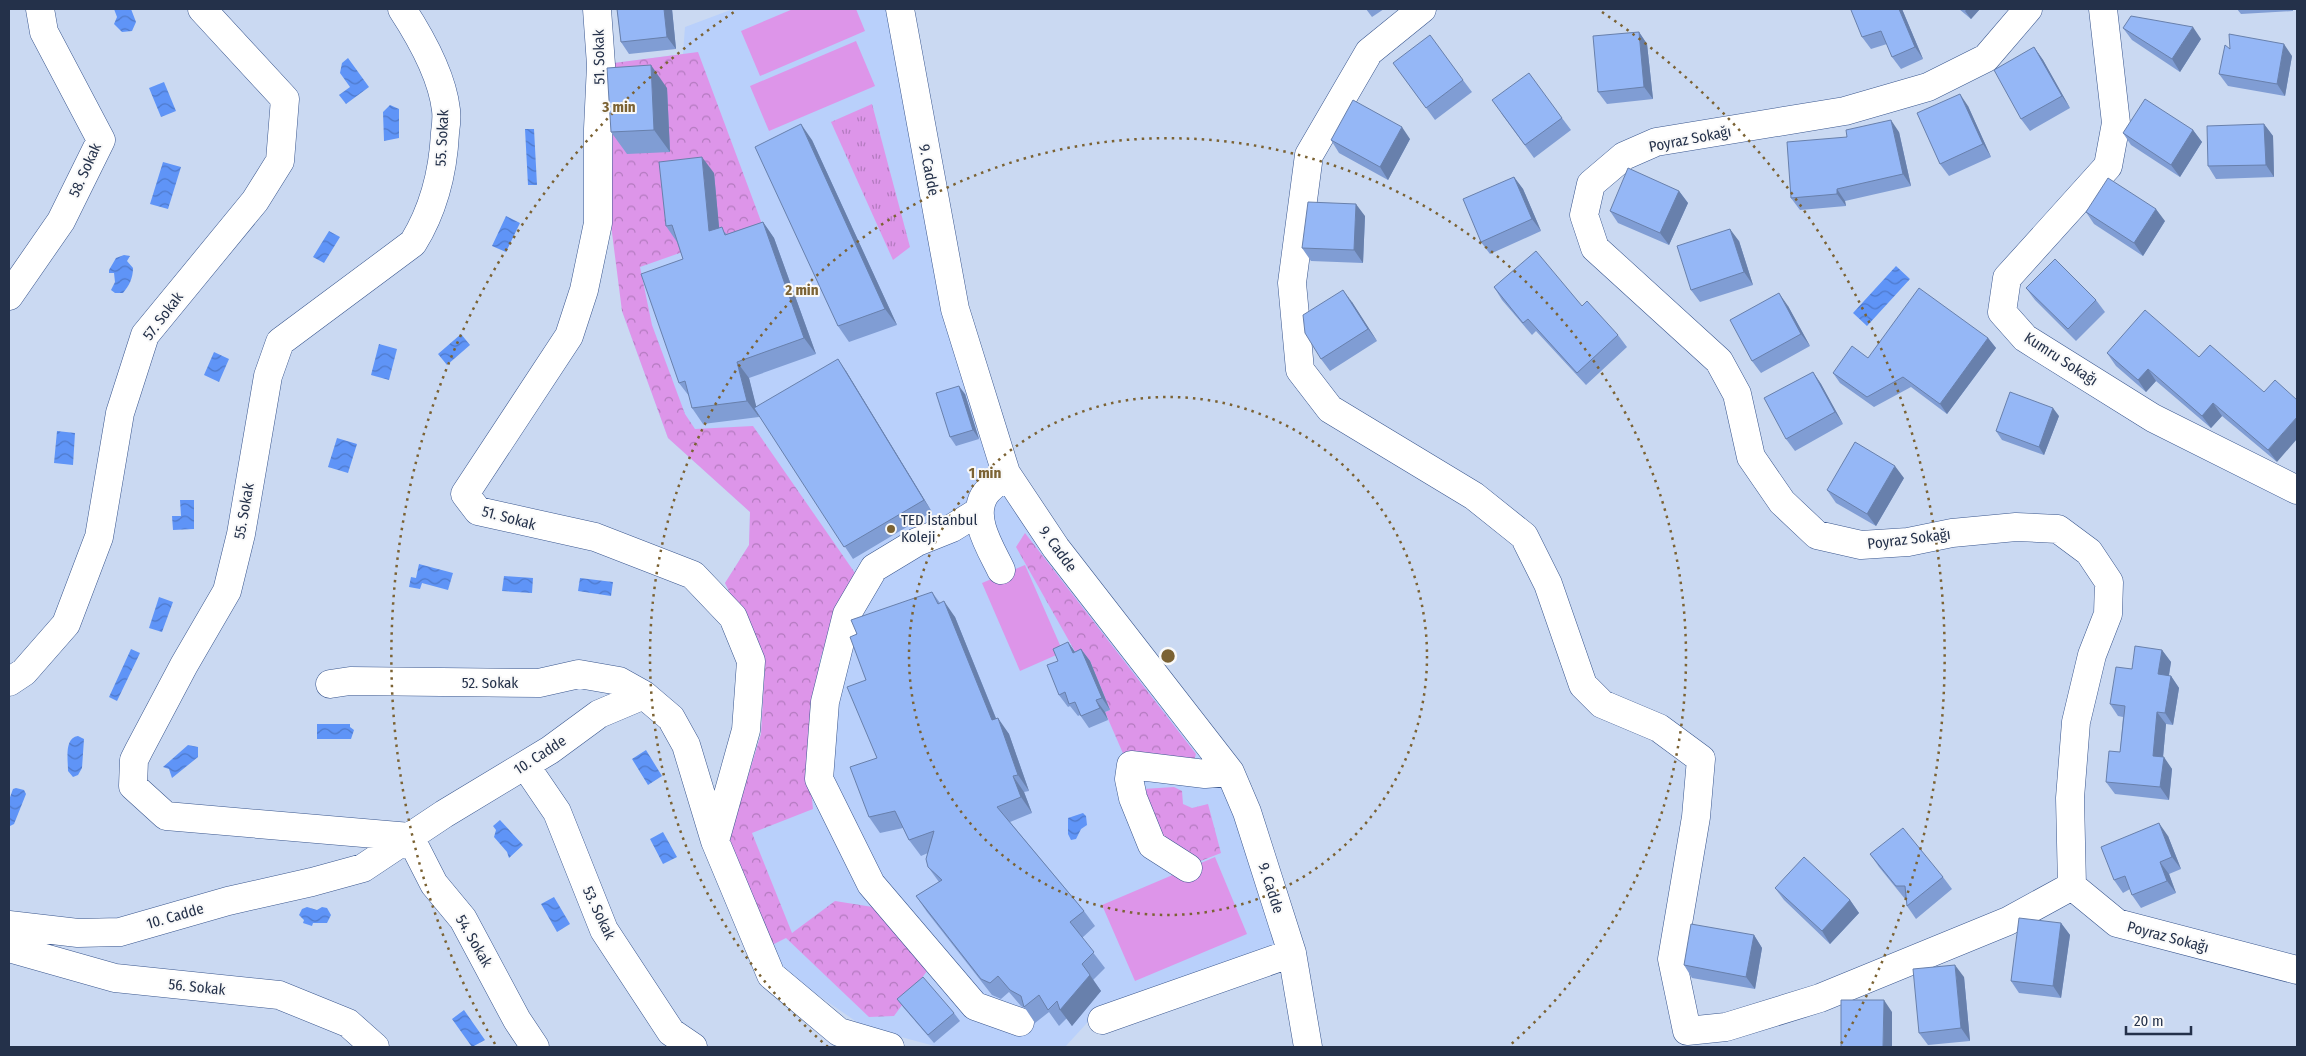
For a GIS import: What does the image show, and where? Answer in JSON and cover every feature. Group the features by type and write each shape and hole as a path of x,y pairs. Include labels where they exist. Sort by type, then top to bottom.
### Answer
{"street":[{"name":"58. Sokak","path":"9,296 61,221 101,140 44,32 40,9"},
{"name":"57. Sokak","path":"9,682 24,672 66,624 100,537 120,413 145,335 255,201 280,161 285,100 202,9"},
{"name":"55. Sokak","path":"402,9 434,67 446,111 444,163 433,203 426,222 413,243 280,342 268,376 241,534 227,591 184,665 139,750 134,760 132,772 133,786 166,816 410,837"},
{"name":"51. Sokak","path":"597,9 601,65 598,129 598,223 584,290 569,336 465,494 478,511 595,537 693,575 733,617 751,661 746,730 715,841"},
{"name":"9. Cadde","path":"900,9 955,309 1006,473 1056,548 1230,772 1247,812 1292,953 1308,1047"},
{"path":"1422,9 1368,52 1309,155 1292,283 1300,370 1330,409 1474,496 1524,536 1548,584 1583,685 1602,704 1659,728 1701,759 1696,817 1672,959 1687,1031 1726,1027 1820,998 2008,921 2072,886"},
{"name":"Poyraz Sokağı","path":"2028,9 1986,58 1928,87 1845,111 1656,142 1624,156 1590,184 1584,215 1595,248 1719,361 1737,394 1751,457 1782,502 1817,535 1861,545 1908,542 1952,533 2016,527 2049,528 2058,529 2089,552 2110,582 2108,614 2092,655 2076,722 2070,798 2072,886 2117,923 2297,970"},
{"name":"Kumru Sokağı","path":"2103,9 2116,122 2108,166 2007,278 2002,312 2025,338 2154,418 2297,490"},
{"path":"1006,473 985,495 978,512 952,528 917,542 874,568 847,614 825,702 819,779 871,884 975,1006 1020,1022"},
{"path":"978,512 986,538 1001,570"},
{"name":"52. Sokak","path":"330,684 350,681 539,683 579,674 619,680 644,695"},
{"name":"10. Cadde","path":"9,924 78,933 120,932 228,901 363,868 550,750 599,714 644,695"},
{"path":"644,695 671,718 686,746 715,841 771,975 839,1032 890,1047"},
{"name":"53. Sokak","path":"525,765 557,812 604,930 671,1032 693,1047"},
{"path":"1188,868 1152,844 1133,798 1130,779 1131,765 1206,774 1230,772"},
{"name":"54. Sokak","path":"410,837 434,884 463,919 517,1020 535,1047"},
{"name":"56. Sokak","path":"9,948 115,978 280,995 348,1023 375,1047"},
{"path":"1102,1020 1292,953"}],"shaded area":[{"name":"TED İstanbul Koleji","path":"733,9 889,9 986,436 1224,776 1280,946 1097,1012 1065,1047 938,1047 864,1027 783,971 728,841 761,734 765,664 725,583 749,545 750,512 668,438 622,311 614,63 683,54 685,27"}],"green space":[{"path":"793,9 856,9 865,31 760,76 741,31"},
{"path":"856,41 875,86 769,131 750,86"},
{"path":"698,52 762,224 640,267 652,325 685,414 695,429 753,426 855,573 836,609 820,660 808,755 813,809 752,833 792,933 835,901 879,908 927,971 894,1016 869,1017 786,938 772,945 728,841 761,734 765,664 725,583 749,545 750,512 668,438 622,311 611,225 614,63"},
{"path":"872,104 910,247 893,260 831,122"},
{"path":"1025,533 1196,754 1193,764 1125,758 1105,712 1110,710 1090,661 1077,655 1016,547"},
{"path":"1025,565 1063,652 1020,671 982,583"},
{"path":"1174,787 1182,791 1183,804 1192,808 1208,804 1221,853 1198,862 1158,838 1143,789"},
{"path":"1215,857 1247,934 1135,981 1102,905"}],"water":[{"path":"114,9 131,9 136,22 132,31 122,32 114,24 117,17"},
{"path":"348,58 369,87 346,104 339,95 350,87 340,73 342,63"},
{"path":"164,82 176,111 161,117 149,88"},
{"path":"390,105 399,109 399,138 384,141 383,112"},
{"path":"525,129 534,129 537,185 528,185"},
{"path":"163,162 181,167 168,209 150,204"},
{"path":"506,216 520,223 506,252 492,246"},
{"path":"329,231 340,237 324,263 313,257"},
{"path":"124,255 130,256 127,261 133,268 132,275 129,285 123,293 115,293 111,290 115,282 114,273 109,273 109,270 116,258"},
{"path":"1896,266 1910,279 1867,326 1853,313"},
{"path":"461,334 470,345 447,365 438,354"},
{"path":"379,344 397,349 389,380 371,375"},
{"path":"214,352 229,359 219,382 204,375"},
{"path":"57,431 75,433 73,465 54,463"},
{"path":"337,438 357,444 348,473 328,467"},
{"path":"180,500 194,500 194,529 173,530 172,516 181,516"},
{"path":"419,564 453,573 448,590 422,583 420,589 409,587 411,577 416,578"},
{"path":"504,576 533,578 532,593 502,591"},
{"path":"580,578 613,582 611,596 578,591"},
{"path":"159,597 173,602 162,632 149,628"},
{"path":"131,649 140,653 117,701 109,697"},
{"path":"317,724 350,724 350,727 354,730 351,739 317,739"},
{"path":"78,736 84,739 82,768 78,775 73,777 68,771 68,750 71,741"},
{"path":"188,745 198,747 198,757 172,778 169,769 163,767"},
{"path":"646,750 662,776 648,785 632,759"},
{"path":"13,789 24,790 26,794 14,824 10,826 9,800"},
{"path":"1083,813 1086,816 1087,825 1081,829 1076,839 1071,840 1068,834 1068,818"},
{"path":"500,820 523,845 509,858 507,852 494,837 496,830 493,826"},
{"path":"663,832 677,857 663,864 650,839"},
{"path":"554,897 570,924 557,932 541,904"},
{"path":"307,907 317,910 322,907 327,908 331,915 327,923 313,923 312,926 303,923 304,920 299,915 302,909"},
{"path":"464,1010 485,1040 472,1047 452,1019"}],"building":[{"path":"617,9 664,9 667,37 621,42"},
{"path":"1852,9 1899,9 1915,47 1892,57 1881,31 1862,37"},
{"path":"2131,16 2193,27 2172,59 2123,28"},
{"path":"1639,32 1644,87 1598,92 1593,36"},
{"path":"2229,34 2284,44 2277,84 2219,74 2225,45 2230,49"},
{"path":"1430,35 1463,80 1426,108 1393,63"},
{"path":"2034,47 2062,96 2021,119 1994,70"},
{"path":"651,65 654,130 611,132 607,68"},
{"path":"1529,73 1562,118 1525,145 1492,100"},
{"path":"1960,94 1983,144 1940,164 1917,113"},
{"path":"2145,99 2193,130 2171,165 2123,133"},
{"path":"1353,100 1402,127 1380,167 1331,140"},
{"path":"1891,120 1903,174 1837,189 1837,194 1791,198 1787,142 1847,137 1846,130"},
{"path":"801,124 885,309 838,326 755,147"},
{"path":"2264,124 2266,165 2208,166 2207,126"},
{"path":"702,157 709,231 722,227 725,235 763,222 804,338 737,362 747,401 692,408 685,381 679,383 641,274 683,259 672,225 666,226 659,162"},
{"path":"1628,168 1679,191 1660,233 1610,211"},
{"path":"1514,177 1532,219 1481,242 1463,199"},
{"path":"2108,178 2156,209 2134,243 2086,212"},
{"path":"1308,202 1356,204 1354,250 1302,248"},
{"path":"1730,229 1744,272 1691,290 1677,246"},
{"path":"1536,251 1582,306 1587,301 1618,335 1577,373 1528,319 1523,323 1494,287"},
{"path":"2055,259 2096,300 2068,329 2026,288"},
{"path":"1919,288 1988,338 1940,404 1903,377 1867,397 1833,373 1852,346 1868,358"},
{"path":"1343,290 1368,329 1321,359 1305,333 1303,315"},
{"path":"1779,293 1801,334 1752,361 1730,320"},
{"path":"2145,310 2199,357 2210,345 2264,392 2275,380 2297,400 2297,417 2268,450 2213,403 2202,416 2148,369 2138,380 2107,353"},
{"path":"838,359 924,500 844,547 754,408"},
{"path":"1813,372 1835,412 1786,439 1764,398"},
{"path":"959,386 973,430 950,437 936,393"},
{"path":"2010,392 2053,408 2039,447 1996,431"},
{"path":"1855,442 1895,466 1867,514 1827,490"},
{"path":"932,592 938,604 944,601 992,720 998,718 1018,775 1013,776 1021,797 997,807 1084,911 1070,922 1094,952 1082,964 1090,975 1060,1010 1057,1001 1048,1010 1039,995 1024,1007 1021,996 1010,990 998,976 990,983 981,979 916,896 942,880 928,867 926,859 934,831 909,840 895,811 869,817 850,767 877,758 847,687 866,680 850,637 857,634 851,620"},
{"path":"1068,642 1073,653 1081,649 1102,698 1096,700 1100,708 1081,716 1075,702 1069,704 1065,692 1059,695 1047,665 1058,661 1053,649"},
{"path":"2135,646 2162,650 2158,674 2171,676 2165,713 2157,712 2153,756 2164,757 2160,787 2106,782 2109,751 2120,752 2125,706 2110,704 2116,667 2132,669"},
{"path":"2159,823 2172,857 2160,862 2167,881 2132,895 2125,876 2114,880 2101,847"},
{"path":"1903,828 1943,877 1907,906 1905,886 1896,886 1870,854"},
{"path":"1804,857 1850,900 1822,931 1775,888"},
{"path":"2019,918 2061,923 2053,986 2011,981"},
{"path":"1691,924 1754,935 1746,977 1684,965"},
{"path":"1955,965 1961,1028 1919,1033 1913,969"},
{"path":"923,977 954,1013 928,1035 897,999"},
{"path":"1841,1000 1884,1000 1883,1047 1841,1047"}],"place":[{"name":"TED İstanbul Koleji","path":"891,529"}]}
